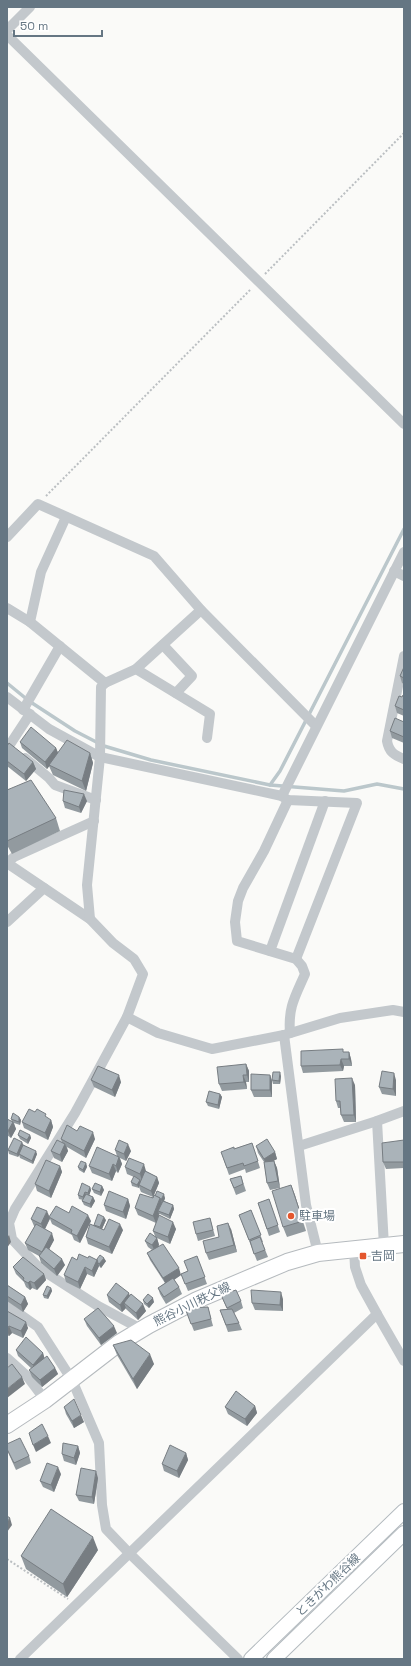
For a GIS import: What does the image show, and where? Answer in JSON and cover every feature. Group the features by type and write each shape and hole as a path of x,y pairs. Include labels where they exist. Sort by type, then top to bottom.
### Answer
{"main road":[{"name":"熊谷小川秩父線","path":"7,1426 72,1380 119,1343 197,1300 287,1262 318,1253 404,1244"},
{"name":"ときがわ熊谷線","path":"251,1659 404,1511"},
{"name":"ときがわ熊谷線","path":"274,1659 404,1533"}],"street":[{"path":"7,30 30,7"},
{"path":"7,35 404,424"},
{"path":"7,537 38,504 154,556 201,610 316,726"},
{"path":"30,622 41,572 66,517"},
{"path":"318,1253 306,1205 287,1034 291,1005 305,974 302,966 296,959 237,941 235,922 238,901 243,888 264,851 290,779 404,552"},
{"path":"394,571 404,576"},
{"path":"7,608 30,622 105,683"},
{"path":"90,919 87,885 100,758 102,687 105,683 136,669 201,610"},
{"path":"60,646 8,747 49,778 55,786 96,800"},
{"path":"163,646 192,676 176,693"},
{"path":"404,656 400,692 387,741 389,750 396,756 404,759"},
{"path":"136,669 210,714 207,738"},
{"path":"7,697 49,729 100,758 284,797 325,802 357,803 296,959"},
{"path":"270,951 325,802"},
{"path":"94,821 14,857 7,863 90,919 113,943 134,959 143,974 127,1017 76,1113 15,1209 9,1223 12,1239 39,1268 98,1306 141,1330"},
{"path":"7,922 44,888"},
{"path":"127,1017 158,1033 212,1049 287,1034 340,1018 393,1010 404,1012"},
{"path":"299,1146 404,1111"},
{"path":"377,1121 384,1246"},
{"path":"354,1249 355,1267 361,1285 404,1361"},
{"path":"7,1305 38,1327 72,1380 99,1443 102,1505 106,1529 129,1554 238,1659"},
{"path":"20,1659 377,1314"},
{"path":"7,1358 27,1376 45,1400"}],"path":[{"path":"38,504 404,133"},
{"path":"7,1559 77,1605"}],"building":[{"path":"404,667 404,678 400,676"},
{"path":"403,695 404,710 395,706 399,696 402,697"},
{"path":"395,718 404,722 404,737 390,731"},
{"path":"31,727 56,748 45,762 20,742"},
{"path":"67,740 90,753 82,781 49,765"},
{"path":"9,743 33,762 24,774 7,761 7,746"},
{"path":"31,780 56,818 7,841 7,790"},
{"path":"64,790 84,794 79,807 63,801"},
{"path":"343,1049 343,1052 349,1052 349,1059 341,1059 340,1065 301,1066 301,1051"},
{"path":"246,1064 247,1075 243,1075 244,1082 219,1084 217,1067"},
{"path":"98,1066 119,1075 112,1090 91,1080"},
{"path":"382,1071 394,1073 393,1089 379,1087"},
{"path":"273,1072 280,1072 279,1081 272,1080"},
{"path":"251,1074 270,1075 270,1090 251,1090"},
{"path":"352,1078 354,1115 341,1115 340,1101 336,1101 335,1079"},
{"path":"209,1091 220,1094 218,1105 206,1102"},
{"path":"29,1109 35,1112 37,1109 46,1114 45,1116 51,1120 45,1133 22,1122"},
{"path":"13,1113 19,1117 19,1122 11,1119"},
{"path":"7,1119 13,1122 8,1131 7,1130"},
{"path":"67,1125 77,1131 80,1126 93,1132 84,1151 61,1139"},
{"path":"20,1130 30,1135 27,1140 18,1135"},
{"path":"14,1138 22,1142 17,1154 8,1150"},
{"path":"267,1139 275,1152 264,1159 256,1146"},
{"path":"57,1140 65,1144 60,1155 51,1151"},
{"path":"119,1140 128,1144 124,1154 115,1150"},
{"path":"404,1140 404,1162 383,1162 382,1143"},
{"path":"252,1143 258,1161 244,1166 243,1163 227,1168 221,1152"},
{"path":"23,1145 36,1151 32,1161 19,1154"},
{"path":"97,1147 119,1157 116,1166 113,1164 109,1174 89,1166"},
{"path":"129,1158 144,1164 140,1174 125,1167"},
{"path":"46,1160 60,1166 49,1191 35,1184"},
{"path":"81,1161 86,1163 83,1170 78,1167"},
{"path":"274,1161 278,1181 267,1183 264,1162"},
{"path":"145,1171 157,1177 151,1191 139,1185"},
{"path":"134,1176 140,1180 137,1185 131,1182"},
{"path":"241,1176 243,1184 234,1188 230,1179"},
{"path":"82,1183 90,1187 88,1193 85,1192 83,1197 78,1195"},
{"path":"95,1183 102,1186 100,1192 92,1189"},
{"name":"駐車場","path":"291,1185 303,1221 283,1227 272,1191"},
{"path":"109,1191 128,1199 123,1212 104,1205"},
{"path":"157,1191 164,1194 161,1200 155,1196"},
{"path":"86,1194 93,1197 90,1204 82,1201"},
{"path":"140,1194 153,1198 154,1195 160,1198 153,1216 135,1208"},
{"path":"269,1199 278,1225 267,1229 258,1203"},
{"path":"163,1201 173,1205 169,1215 158,1211"},
{"path":"56,1206 69,1213 72,1206 88,1215 77,1236 71,1233 72,1230 49,1217"},
{"path":"37,1207 47,1211 41,1224 31,1219"},
{"path":"251,1210 261,1235 249,1240 239,1215"},
{"path":"98,1214 104,1217 100,1227 94,1225"},
{"path":"159,1215 173,1222 168,1237 153,1231"},
{"path":"210,1218 213,1230 196,1234 193,1222"},
{"path":"109,1219 120,1224 109,1247 86,1237 90,1224 104,1230"},
{"path":"228,1223 234,1245 206,1253 203,1241 219,1237 217,1226"},
{"path":"36,1224 52,1233 42,1252 25,1243"},
{"path":"150,1233 157,1238 152,1245 145,1241"},
{"path":"260,1237 265,1250 254,1254 250,1241"},
{"path":"163,1244 179,1268 163,1278 147,1253"},
{"path":"46,1247 62,1259 54,1269 39,1256"},
{"path":"79,1254 88,1258 89,1256 97,1260 92,1271 85,1267 78,1282 64,1275 72,1257 77,1260"},
{"path":"100,1255 104,1258 99,1264 97,1259"},
{"path":"197,1256 205,1277 185,1284 181,1274 188,1271 184,1261"},
{"path":"23,1257 44,1274 34,1283 30,1281 28,1283 23,1280 24,1278 13,1267"},
{"path":"173,1278 179,1287 164,1297 158,1288"},
{"path":"116,1283 129,1293 120,1305 107,1295"},
{"path":"7,1285 25,1297 21,1305 7,1296"},
{"path":"47,1286 51,1288 47,1296 43,1295"},
{"path":"236,1290 241,1301 227,1308 221,1295"},
{"path":"251,1290 281,1292 280,1305 252,1303"},
{"path":"131,1294 143,1304 136,1313 124,1303"},
{"path":"148,1294 153,1298 147,1304 143,1300"},
{"path":"208,1307 211,1319 191,1324 185,1308"},
{"path":"98,1308 114,1326 99,1338 84,1319"},
{"path":"232,1309 239,1323 226,1325 220,1310"},
{"path":"7,1311 26,1322 21,1331 9,1326 7,1329"},
{"path":"26,1337 43,1353 33,1365 16,1350"},
{"path":"131,1340 150,1354 133,1379 113,1345"},
{"path":"47,1356 55,1368 40,1380 29,1370"},
{"path":"12,1364 22,1377 7,1389 7,1368"},
{"path":"236,1391 255,1406 245,1419 225,1407"},
{"path":"74,1399 81,1415 72,1421 64,1407"},
{"path":"42,1424 48,1436 33,1445 29,1433"},
{"path":"20,1438 29,1456 14,1463 7,1449 7,1444"},
{"path":"63,1443 78,1446 74,1458 62,1454"},
{"path":"170,1445 186,1453 177,1471 162,1464"},
{"path":"47,1463 58,1467 51,1485 40,1481"},
{"path":"81,1468 96,1471 92,1497 76,1495"},
{"path":"51,1509 93,1537 63,1584 21,1556"}],"waterway":[{"path":"270,785 280,771 404,529"},
{"path":"7,683 29,701 75,731 104,746 151,760 270,785 344,791 377,784 404,789"}],"place":[{"name":"駐車場","path":"291,1216"},
{"name":"吉岡","path":"363,1256"}]}
